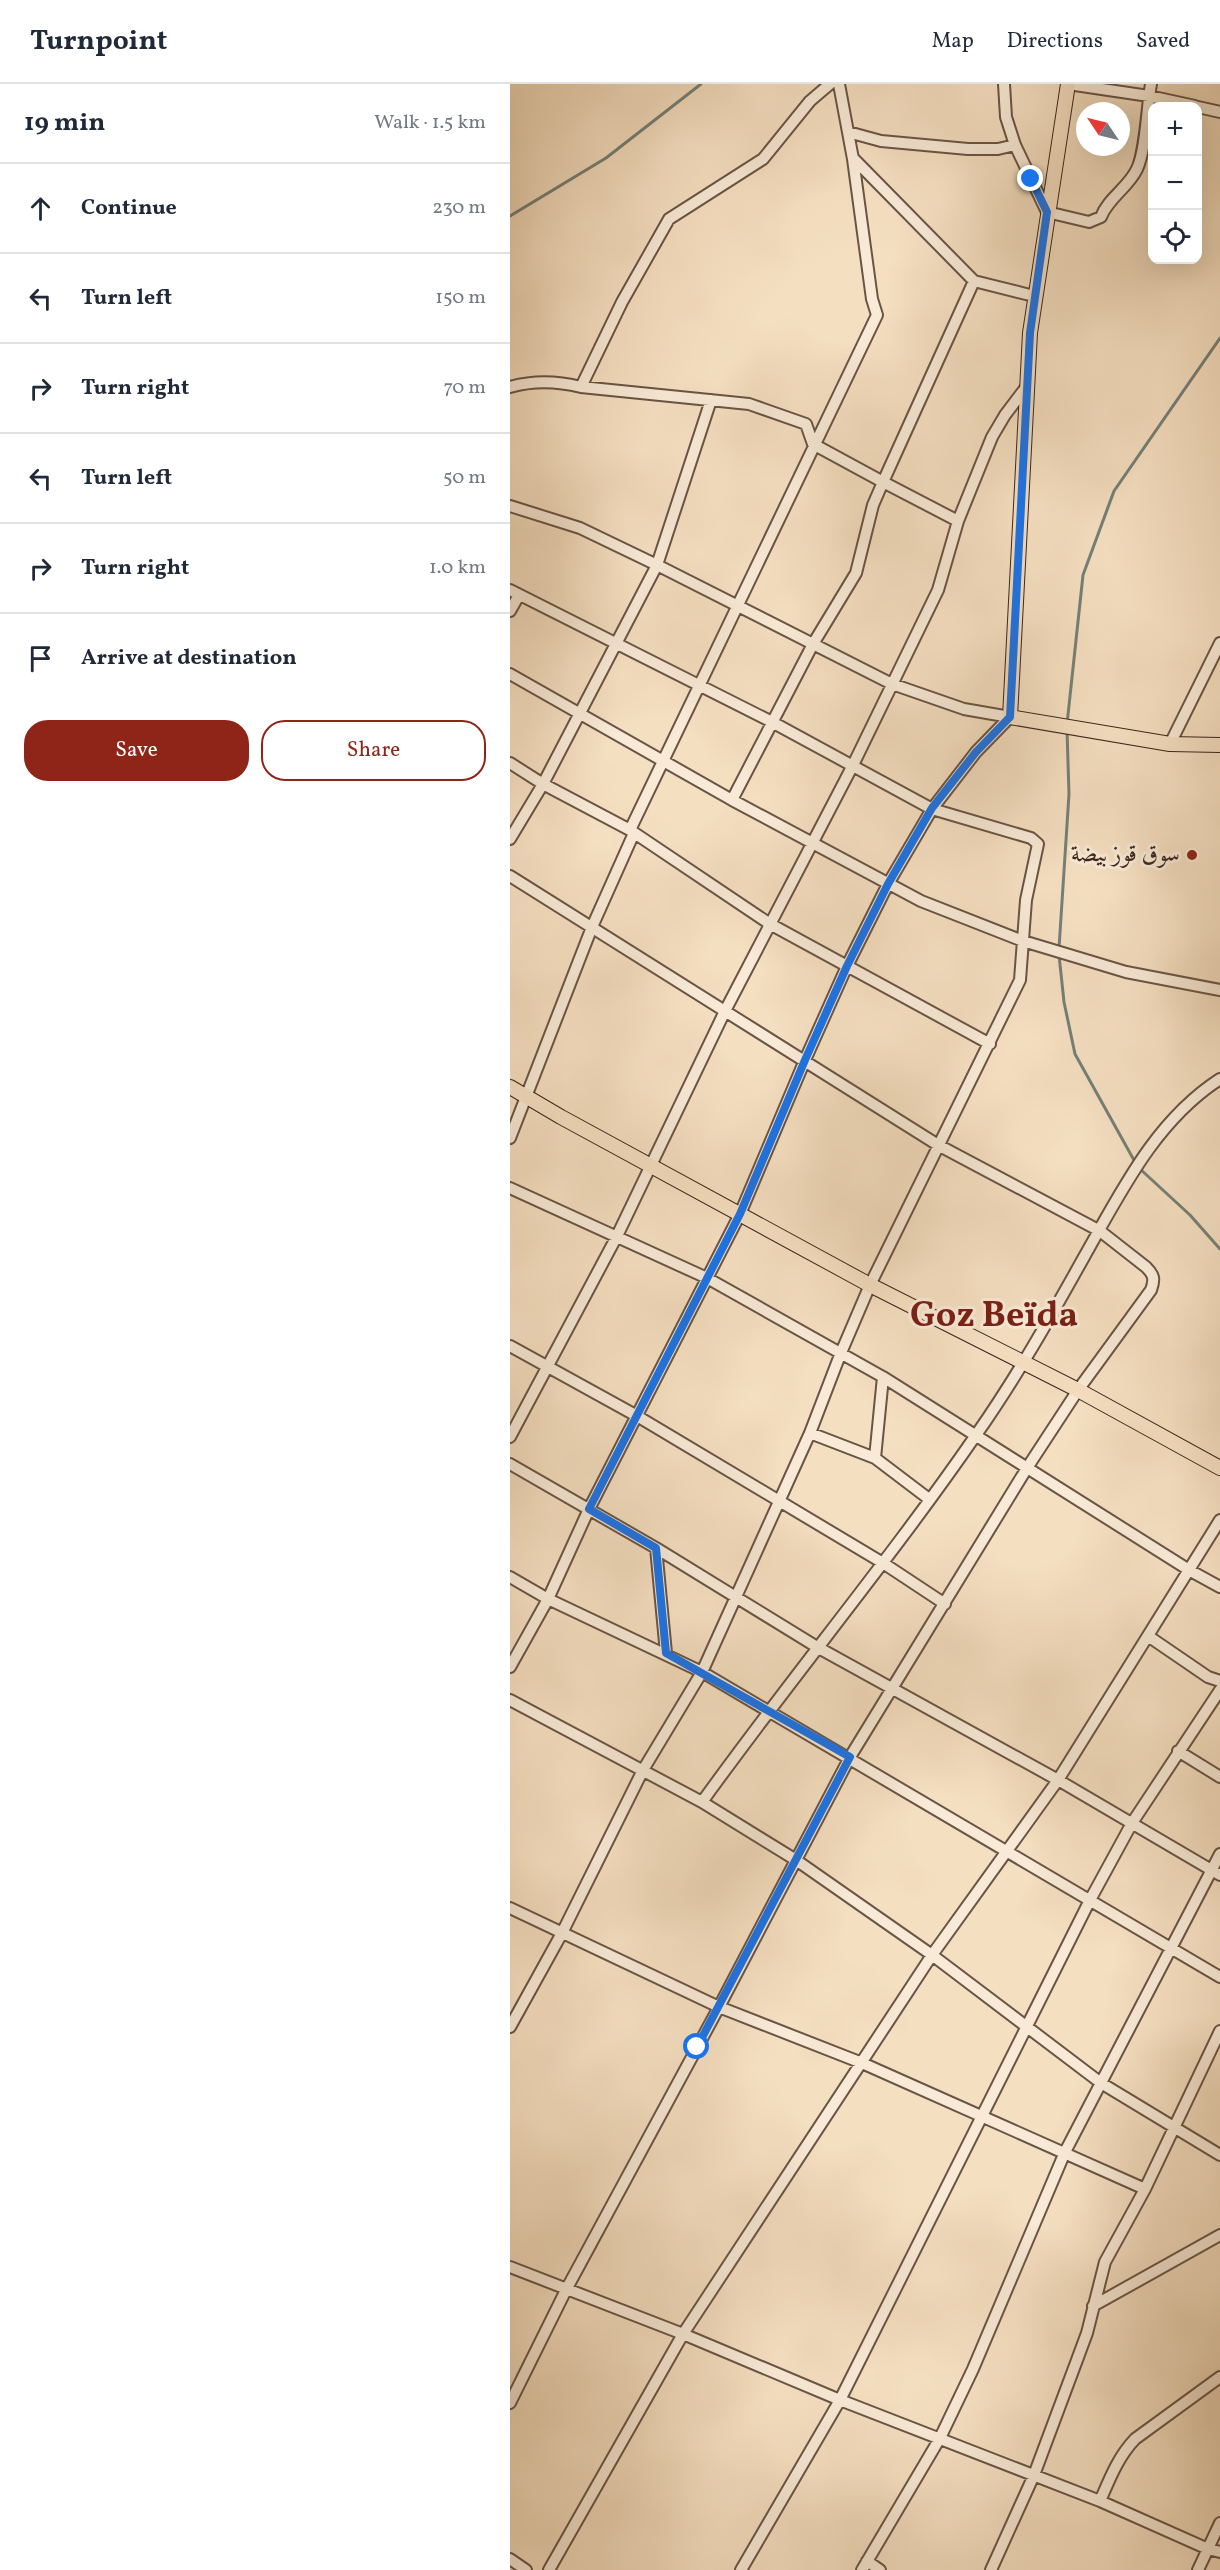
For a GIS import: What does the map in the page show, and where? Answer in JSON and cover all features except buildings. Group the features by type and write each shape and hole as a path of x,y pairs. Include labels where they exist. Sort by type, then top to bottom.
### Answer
{"main road":[{"path":"1068,84 1034,296 1010,717 1170,744 1220,745"},
{"path":"510,1087 650,1167 870,1285 1078,1390 1220,1468"}],"street":[{"path":"581,387 622,302 669,219 764,159 810,101 830,84"},
{"path":"510,1138 592,927 663,760 877,315 872,299 854,159 839,84"},
{"path":"1004,84 1006,117 1015,146 1047,212 1089,222 1101,218 1106,205 1120,192 1138,168 1150,84"},
{"path":"1068,84 1175,102"},
{"path":"1202,108 1220,112"},
{"path":"848,132 881,141 968,149 998,149 1015,146"},
{"path":"854,159 974,281 1034,296"},
{"path":"732,800 813,644 856,573 873,506 974,281"},
{"path":"510,387 524,382 560,382 581,387 749,404 806,424 813,444 958,521"},
{"path":"510,1437 617,1236 725,1011 853,765 938,590 958,521 992,437 1005,414 1028,386"},
{"path":"510,839 543,784 657,565 711,400"},
{"path":"510,507 580,528 892,684 964,709 1010,717"},
{"path":"510,611 514,593 772,722 932,808 1031,838 1038,844 1026,900 1020,980 870,1285 840,1354 810,1433 702,1672 643,1770 562,1933 510,2027"},
{"path":"1170,744 1220,643"},
{"path":"510,674 732,800 888,884 957,917 1023,941 1126,972 1220,990"},
{"path":"510,1667 548,1599 589,1509 740,1214 847,966 888,884 932,808 976,752 1010,717"},
{"path":"510,763 543,784 632,832 770,924 990,1044"},
{"path":"510,876 938,1145 1100,1231 1146,1267 1152,1273 1154,1281 1151,1290 1135,1314 1078,1390 1027,1468 850,1757 719,2007 566,2290 510,2403"},
{"path":"702,1802 768,1711 883,1563 976,1435 1024,1364 1126,1184 1176,1114 1220,1079"},
{"path":"510,1188 707,1278 883,1377 1189,1570 1220,1587"},
{"path":"510,1346 637,1416 883,1563 945,1604"},
{"path":"875,1458 883,1377"},
{"path":"810,1433 875,1458 929,1499"},
{"path":"510,1464 656,1548 817,1647 1058,1779 1215,1872"},
{"path":"549,2570 683,2334 932,1954 1008,1852 1058,1779 1220,1520"},
{"path":"656,1548 666,1653"},
{"path":"510,1576 548,1599 702,1672 850,1757 1220,1977"},
{"path":"1148,1636 1208,1677 1220,1681"},
{"path":"741,2570 840,2400 1090,1900 1132,1823 1220,1690"},
{"path":"510,1700 702,1802 796,1860 932,1954 1101,2083 1220,2155"},
{"path":"1178,1751 1220,1777"},
{"path":"880,2570 864,2566 940,2438 973,2369 1065,2152 1171,1948 1215,1872 1220,1854"},
{"path":"510,1908 719,2007 862,2062 1145,2189"},
{"path":"991,2570 1034,2475 1084,2342 1105,2262 1145,2189 1220,2031"},
{"path":"1093,2306 1220,2235"},
{"path":"510,2267 683,2334 840,2400 1100,2500 1208,2549 1220,2552"},
{"path":"1100,2500 1116,2465 1135,2439 1220,2377"},
{"path":"510,2386 521,2381"},
{"path":"1198,2570 1220,2523"},
{"path":"510,2559 526,2570"}],"waterway":[{"path":"510,216 606,158 701,84"},
{"path":"1067,724 1083,575 1114,491 1220,338"},
{"path":"1059,948 1069,794 1067,730"},
{"path":"1059,955 1064,1002 1075,1054 1135,1162"},
{"path":"1139,1168 1190,1215 1220,1249"}],"place":[{"name":"سوق قوز بيضة","path":"1192,855"}],"district":[{"name":"Goz Beïda","path":"994,1317"}],"route":[{"path":"697,2047 850,1757 666,1653 656,1548 589,1509 740,1214 847,966 888,884 932,808 976,752 1010,717 1030,333 1047,212 1031,179"}]}
